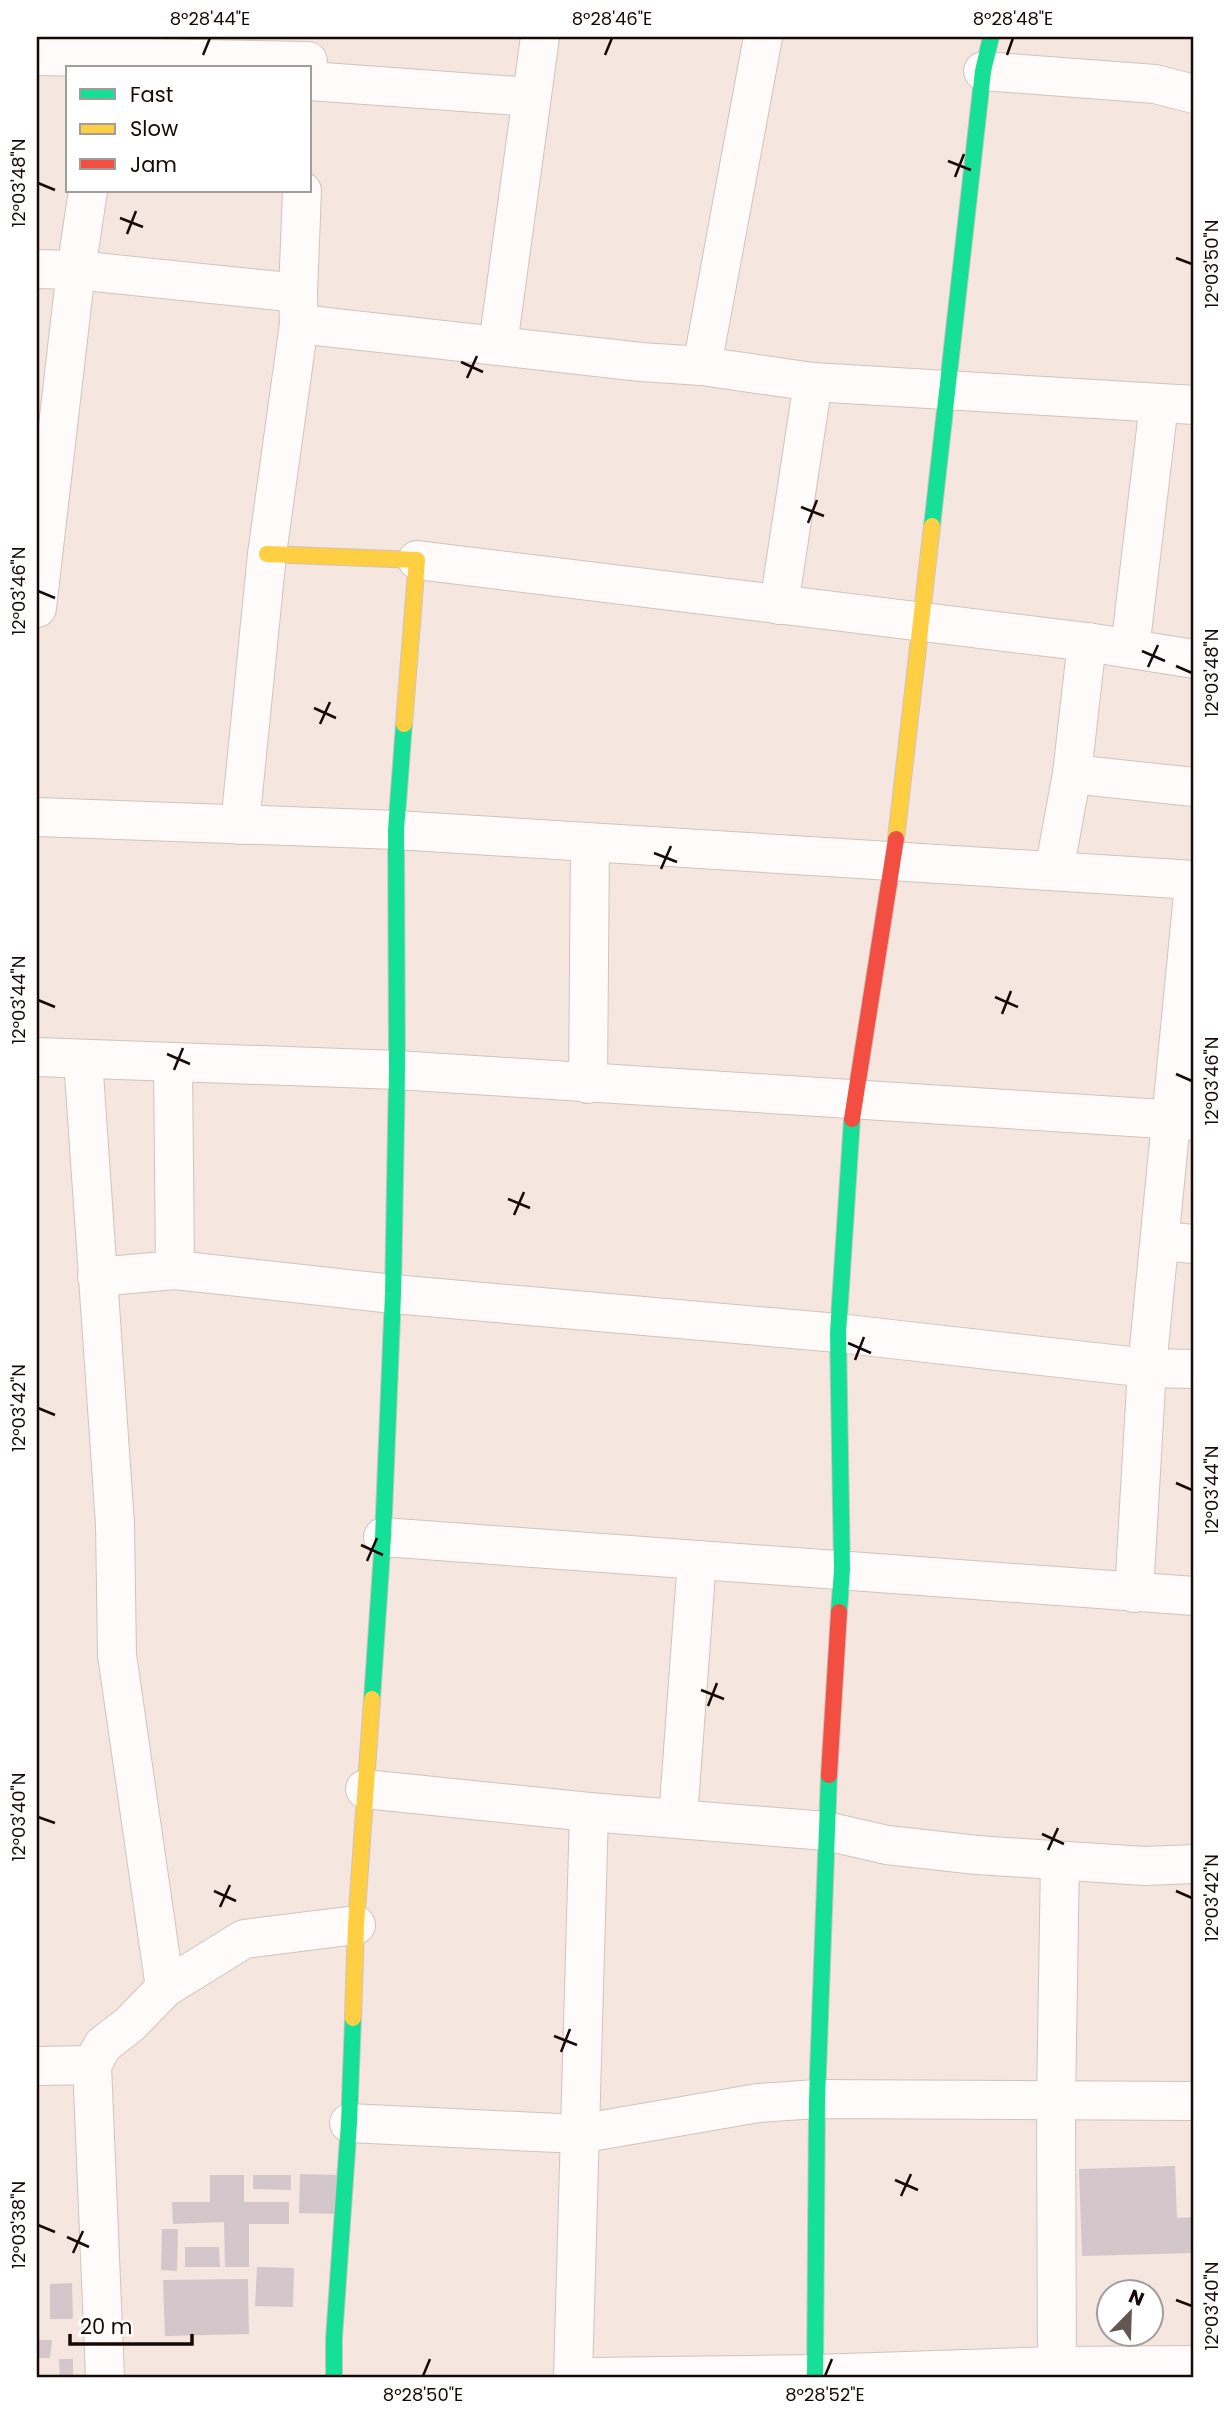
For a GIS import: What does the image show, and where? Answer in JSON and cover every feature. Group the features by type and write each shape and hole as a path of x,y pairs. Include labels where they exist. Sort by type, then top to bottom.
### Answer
{"street":[{"path":"498,345 540,37"},
{"path":"702,366 763,37"},
{"path":"37,56 109,54 308,62 531,97"},
{"path":"815,2376 817,2099 826,1831 842,1570 838,1333 853,1101 894,861 987,54 1194,91"},
{"path":"38,592 76,270 88,192"},
{"path":"240,825 267,554 298,309 302,192"},
{"path":"37,268 76,270 498,345 641,362 702,366 813,382 1176,404 1130,649"},
{"path":"779,605 813,382"},
{"path":"267,554 417,560 1087,642 1194,659"},
{"path":"334,2377 334,2338 349,2123 356,1925 383,1537 393,1294 397,1070 396,830 417,560"},
{"path":"1054,871 1072,774 1087,642"},
{"path":"1072,774 1194,787"},
{"path":"37,817 396,830 1194,882 1177,1243 1147,1368 1134,1593"},
{"path":"588,1084 590,843"},
{"path":"37,1057 397,1070 1183,1121"},
{"path":"83,1059 115,1524 117,1655 165,1988"},
{"path":"173,1062 174,1270"},
{"path":"97,1277 174,1270 393,1294 838,1333 1147,1368 1194,1369"},
{"path":"383,1537 1194,1596"},
{"path":"678,1818 697,1560"},
{"path":"365,1789 589,1812 826,1831 887,1845 977,1855 1144,1866 1194,1864"},
{"path":"573,2377 589,1812"},
{"path":"1057,2371 1056,2101 1060,1861"},
{"path":"105,2377 92,2065 103,2045 130,2024 165,1988 244,1939 356,1925"},
{"path":"37,2066 92,2065"},
{"path":"349,2123 579,2134 758,2103 817,2099 1194,2101"},
{"path":"589,2377 815,2376 1194,2365"}],"building":[{"path":"1175,2166 1177,2218 1194,2217 1194,2253 1082,2256 1079,2169"},
{"path":"300,2174 337,2175 336,2214 299,2213"},
{"path":"210,2175 244,2175 244,2202 289,2202 289,2224 249,2224 249,2267 225,2267 224,2222 173,2224 172,2202 210,2202"},
{"path":"253,2175 291,2175 291,2190 253,2189"},
{"path":"162,2229 178,2229 177,2271 161,2270"},
{"path":"185,2247 219,2247 220,2267 185,2267"},
{"path":"257,2267 294,2268 293,2307 255,2306"},
{"path":"248,2279 249,2334 165,2336 163,2280"},
{"path":"72,2283 73,2319 50,2319 50,2284"},
{"path":"37,2340 52,2340 50,2358 37,2358"},
{"path":"59,2359 73,2359 73,2377 60,2377"}],"traffic: fast":[{"path":"932,526 983,71 991,37"},
{"path":"372,1699 383,1537 393,1294 397,1070 396,830 404,724"},
{"path":"839,1612 842,1570 838,1333 852,1119"},
{"path":"815,2377 817,2099 829,1775"},
{"path":"334,2377 353,2018"}],"traffic: slow":[{"path":"896,839 932,526"},
{"path":"267,554 417,560 404,724"},
{"path":"353,2018 356,1925 372,1699"}],"traffic: jam":[{"path":"852,1119 896,839"},
{"path":"829,1775 839,1612"}]}
